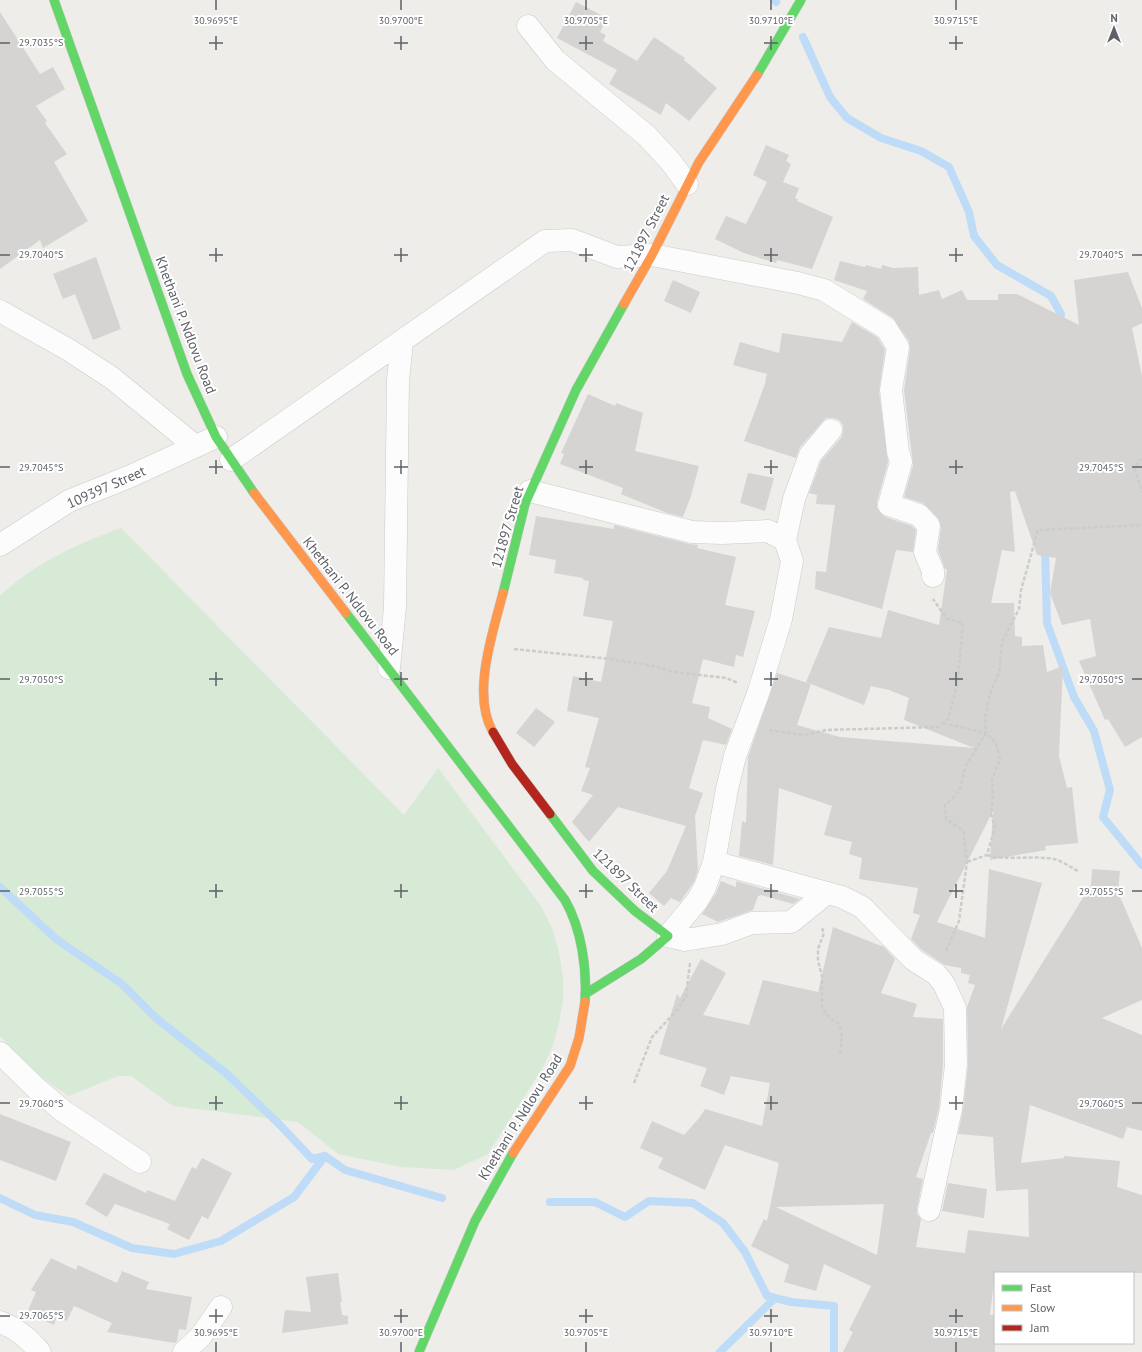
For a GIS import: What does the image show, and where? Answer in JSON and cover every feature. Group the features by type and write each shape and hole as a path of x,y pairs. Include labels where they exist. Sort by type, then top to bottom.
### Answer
{"street":[{"name":"Khethani P. Ndlovu Road","path":"54,0 187,374 216,436 258,499 549,878 568,907 579,936 585,968 585,994 582,1028 574,1057 561,1080 498,1177 475,1221 418,1352"},
{"name":"121897 Street","path":"668,936 635,911 593,871 512,764 489,725 484,694 485,666 525,504 576,390 652,255 699,162 768,58 801,0"},
{"path":"528,26 555,60 647,136 671,162 687,184"},
{"path":"231,460 545,241 572,240 617,257 652,255 798,283 824,290 886,328 898,348 891,390 898,452 901,462 889,505 919,515 929,526 925,552 934,576"},
{"path":"0,311 69,350 112,378 195,446"},
{"path":"389,668 395,608 398,380 402,342"},
{"path":"585,994 641,959 668,936 697,901 705,887 714,862 733,763 759,692 780,619 792,561 785,540 794,499 810,455 831,430"},
{"name":"109397 Street","path":"0,545 69,501 131,476 216,436"},
{"path":"530,491 692,532 722,533 768,531 785,540"},
{"path":"714,862 820,899 862,907 914,960 936,974 955,1008 956,1065 951,1109 929,1210"},
{"path":"668,936 685,940 722,934 752,923 791,922 820,899"},
{"path":"0,1053 36,1089 63,1112 140,1162"},
{"path":"184,1352 201,1336 221,1307"},
{"path":"0,1322 8,1325 28,1338 40,1352"}],"path":[{"path":"1142,459 1138,461 1135,470 1142,492"},
{"path":"936,974 959,921 967,862 963,830 946,819 945,805 955,796 961,786 965,767 986,733 985,720 990,693 999,673 1002,642 1019,609 1021,590 1038,530 1142,525"},
{"path":"748,725 780,732 805,735 826,730 938,727 948,719 957,686 963,623 947,619 934,601 934,576"},
{"path":"489,647 610,659 654,666 673,672 726,678 759,692"},
{"path":"943,723 986,733 996,743 1000,759 992,780 994,796 990,814 995,827 987,855"},
{"path":"967,862 987,855 998,859 1014,856 1054,859 1078,871"},
{"path":"820,899 824,933 818,949 818,961 822,976 822,1008 829,1017 839,1024 842,1036 840,1055"},
{"path":"634,1083 652,1037 677,1010 686,996 689,965 695,952 694,938"}],"green space":[{"path":"121,528 404,815 438,768 541,906 552,928 559,952 563,977 563,1000 559,1023 553,1045 543,1067 488,1154 454,1170 401,1167 338,1154 298,1122 173,1106 131,1076 118,1076 69,1096 40,1077 0,1036 0,596 13,584 42,564 72,548"}],"building":[{"path":"576,2 607,18 600,32 606,35 603,41 637,61 654,37 685,58 684,60 717,88 689,121 666,103 661,115 609,84 617,70 557,38"},
{"path":"0,12 40,74 53,67 65,89 36,106 47,121 45,123 67,154 54,162 88,221 43,248 40,240 0,269"},
{"path":"766,145 789,155 786,161 791,164 783,182 799,188 795,198 798,199 797,201 833,217 812,269 777,260 776,263 744,253 715,239 726,216 746,224 767,182 753,175"},
{"path":"96,257 121,329 93,340 75,294 63,299 53,274"},
{"path":"840,261 881,269 882,265 893,268 918,267 919,295 939,290 942,299 962,290 967,300 998,300 998,294 1017,294 1079,325 1074,280 1128,272 1142,308 1142,323 1132,328 1142,376 1142,737 1125,747 1108,719 1105,720 1079,661 1096,656 1090,619 1062,625 1050,593 1056,558 1037,555 1015,491 1010,492 1015,552 1002,550 991,603 1014,603 1015,636 1022,637 1022,646 1043,645 1047,672 1063,666 1059,756 1067,788 1072,787 1078,843 1045,846 1046,850 990,860 993,811 937,922 985,938 989,869 1042,883 1001,1029 1091,885 1092,869 1120,871 1118,892 1142,948 1142,1000 1102,1018 1142,1035 1142,1131 1127,1127 1123,1139 1030,1105 1021,1163 1064,1158 1064,1156 1120,1161 1117,1187 1142,1195 1142,1273 994,1272 990,1315 994,1315 995,1352 843,1352 853,1332 849,1330 871,1286 824,1264 816,1291 784,1282 789,1265 751,1246 764,1219 767,1221 779,1163 725,1145 705,1190 658,1168 663,1158 640,1148 652,1121 684,1135 705,1109 762,1126 770,1083 731,1076 724,1095 700,1086 707,1068 659,1054 677,994 680,998 701,959 726,973 703,1015 749,1025 763,980 818,992 833,927 884,947 895,959 881,993 917,1004 913,1017 943,1019 943,1064 939,1107 933,1133 931,1133 916,1177 923,1179 917,1208 917,1214 921,1219 916,1247 965,1253 968,1230 1029,1237 1028,1189 996,1191 993,1137 958,1134 963,1110 968,1066 967,1007 975,985 968,983 970,975 961,973 961,968 945,965 922,950 911,939 920,915 913,913 918,888 859,879 862,858 849,854 852,842 824,835 832,806 779,788 773,865 739,856 742,821 746,823 748,757 777,673 811,684 797,725 840,737 974,748 904,720 909,698 889,690 871,686 864,705 806,682 829,627 881,638 888,610 939,625 947,569 945,569 938,550 941,528 938,518 923,503 904,497 913,465 904,390 910,349 909,341 893,318 863,299 867,291 834,280","holes":["884,1204 877,1255 776,1207"]},
{"path":"673,280 700,292 691,313 664,301"},
{"path":"852,322 877,337 885,350 879,391 888,462 877,502 877,508 885,517 912,526 916,530 913,552 896,550 882,609 815,589 816,571 826,572 835,505 816,504 817,495 809,493 821,461 841,438 843,425 839,420 834,418 826,418 800,447 796,458 744,441 766,381 767,374 733,365 740,342 779,353 782,333 842,342"},
{"path":"588,394 615,406 616,403 643,413 635,451 699,466 691,496 683,517 667,513 621,494 623,488 560,464 564,454 561,453"},
{"path":"748,473 774,478 765,511 740,503"},
{"path":"536,516 614,529 614,525 698,545 697,548 736,557 725,605 755,611 743,657 736,655 734,667 703,659 692,703 710,707 708,718 732,729 726,745 703,740 689,788 703,793 695,816 698,870 694,882 680,902 671,898 664,906 649,893 667,871 686,826 618,807 589,842 572,822 593,795 581,791 590,768 585,767 599,718 567,711 573,676 601,682 613,621 583,616 589,581 583,580 583,578 554,573 556,560 529,555"},
{"path":"536,708 555,722 534,747 516,733"},
{"path":"721,881 736,887 736,881 800,899 793,904 761,895 758,896 753,910 718,922 702,914 716,893"},
{"path":"0,1114 71,1142 56,1181 0,1160"},
{"path":"202,1158 232,1173 208,1219 202,1216 189,1240 167,1229 170,1224 115,1204 107,1217 85,1204 104,1173 146,1193 147,1190 175,1201 192,1167 196,1169"},
{"path":"948,1183 987,1189 984,1218 942,1211"},
{"path":"51,1258 76,1270 78,1265 117,1283 122,1271 149,1282 146,1289 192,1297 186,1330 179,1329 177,1341 175,1343 107,1332 112,1323 74,1306 67,1321 57,1316 54,1325 27,1313 36,1292 31,1290"},
{"path":"338,1273 342,1302 340,1302 342,1315 348,1316 348,1324 282,1333 285,1310 311,1312 306,1277"}],"waterway":[{"path":"803,37 830,97 847,118 881,138 921,151 949,167 969,212 974,236 997,265 1051,296 1061,314 1059,326"},
{"path":"1045,547 1047,623 1074,697 1094,731 1110,790 1103,817 1142,865"},
{"path":"0,887 56,939 122,984 156,1018 227,1074 280,1125 312,1159 325,1156"},
{"path":"0,1198 35,1215 73,1222 132,1248 174,1254 221,1241 294,1197 325,1156 345,1170 442,1198"},
{"path":"550,1202 595,1202 625,1217 649,1201 693,1203 723,1223 745,1252 767,1296 791,1302 834,1306 834,1352"},
{"path":"720,1352 775,1298"}],"traffic: fast":[{"path":"54,0 187,374 216,437 254,493"},
{"path":"757,75 801,0"},
{"path":"503,593 525,504 576,390 624,304"},
{"path":"346,613 565,900 576,924 582,950 585,976 585,1002"},
{"path":"550,814 593,871 635,911 668,936 641,959 585,994"},
{"path":"419,1352 475,1221 513,1153"}],"traffic: slow":[{"path":"624,304 652,255 699,162 757,75"},
{"path":"254,493 346,613"},
{"path":"493,732 487,717 484,700 484,682 490,644 503,593"},
{"path":"513,1153 570,1066 579,1038 585,1002"}],"traffic: jam":[{"path":"493,732 512,764 550,814"}]}
